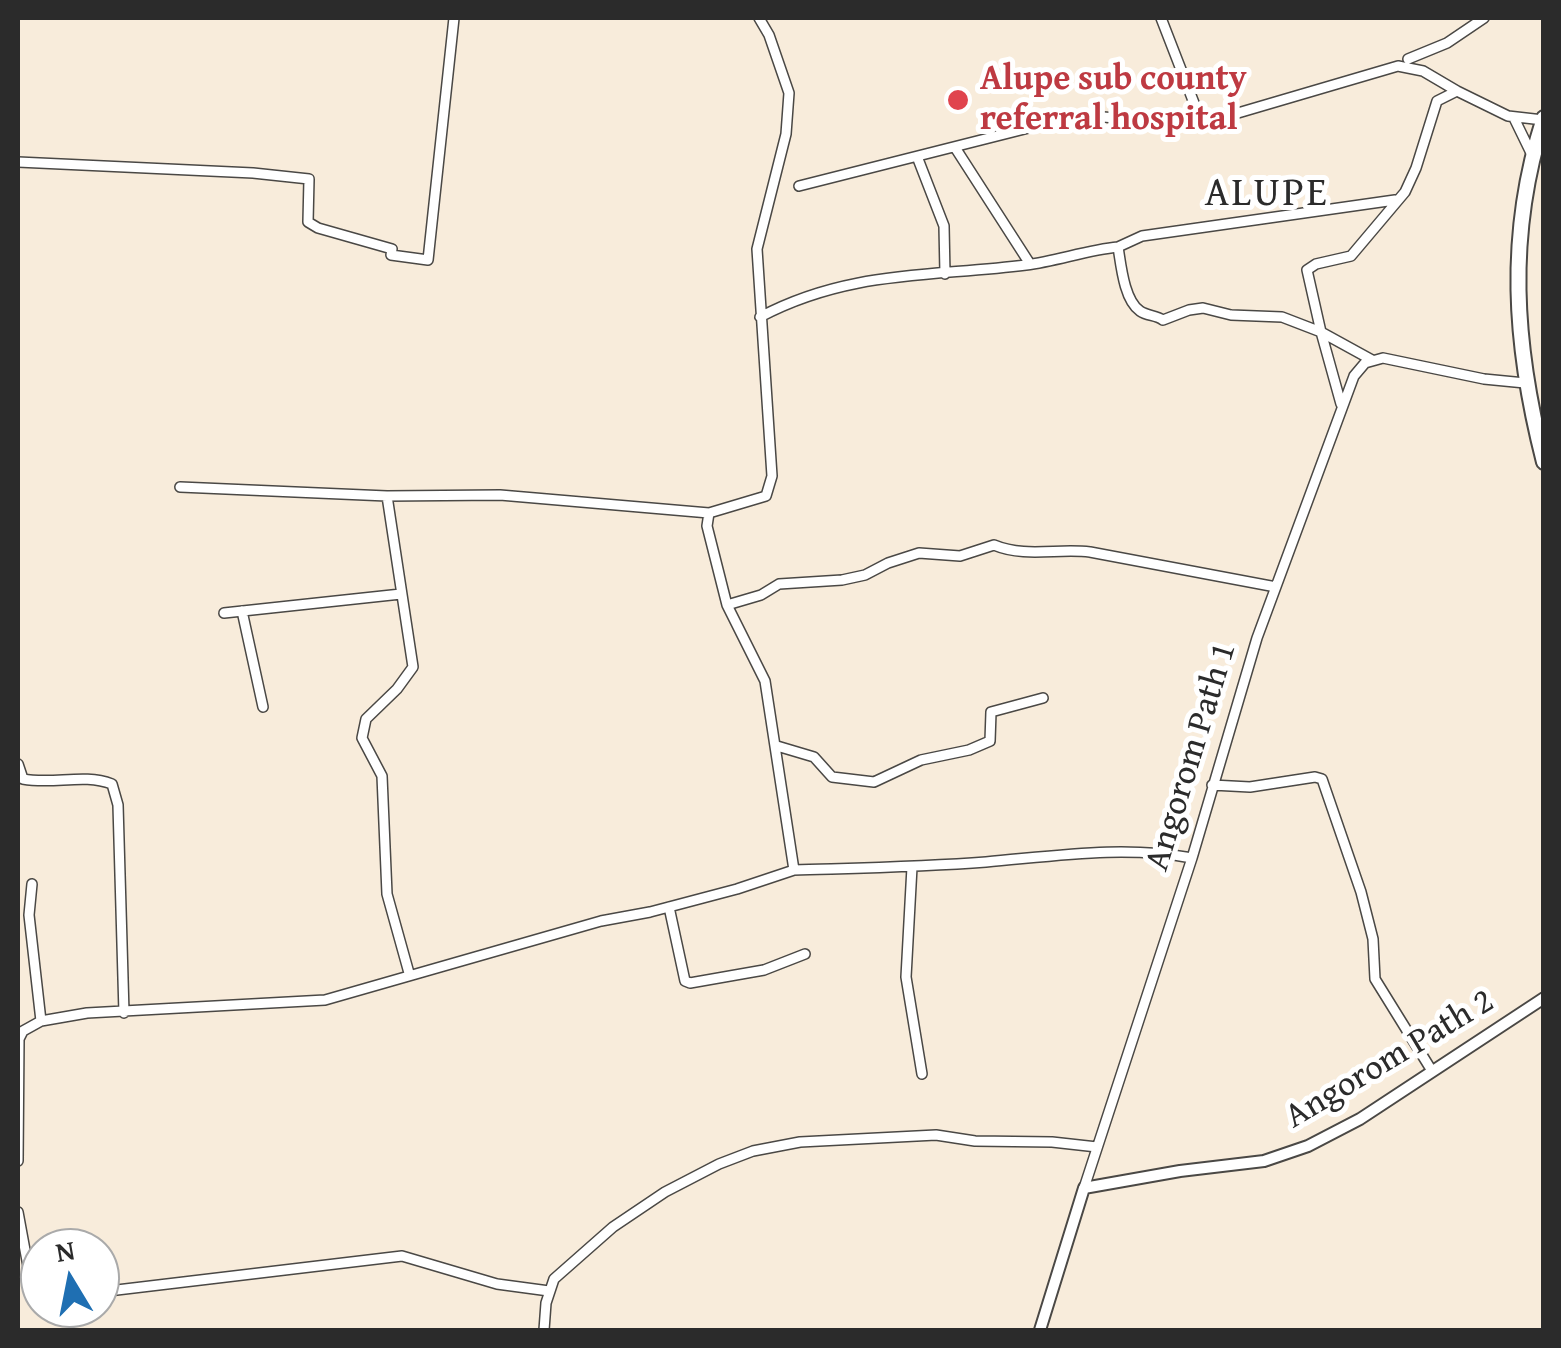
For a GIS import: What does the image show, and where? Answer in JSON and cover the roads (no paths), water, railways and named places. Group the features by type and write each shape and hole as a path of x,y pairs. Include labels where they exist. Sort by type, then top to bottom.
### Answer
{"highway":[{"path":"1543,119 1532,155 1519,228 1518,314 1525,382 1544,462"}],"street":[{"path":"18,162 308,179 308,222 392,249 391,255 428,260 454,18"},
{"path":"180,488 388,496 500,495 709,514 766,496 772,476 757,249 786,134 789,93 769,35 758,18"},
{"path":"1161,18 1194,103 1197,124"},
{"path":"1408,59 1447,43 1484,18"},
{"path":"799,186 1080,116 1197,124 1398,66 1424,71 1457,92 1514,118 1543,119"},
{"path":"1341,405 1307,270 1316,264 1352,256 1397,200 1416,168 1437,101 1457,92"},
{"path":"1514,118 1532,155"},
{"path":"956,149 1030,264"},
{"path":"918,159 944,226 945,274"},
{"path":"760,317 848,282 1030,264 1118,247 1142,236 1397,200"},
{"path":"1118,247 1130,300 1146,314 1163,320 1203,308 1231,315 1282,317 1321,332 1372,360 1396,360 1476,377 1525,382"},
{"name":"Angorom Path 1","path":"1040,1330 1276,587 1341,405 1358,369 1372,360"},
{"path":"388,496 413,667 366,719 362,738 382,776 387,894 409,973"},
{"path":"709,514 706,526 727,605 765,682 794,870"},
{"path":"727,605 761,595 778,584 842,580 919,553 960,556 994,546 1012,553 1090,552 1276,587"},
{"path":"224,613 401,594"},
{"path":"242,611 263,706"},
{"path":"777,746 814,757 832,777 874,782 922,760 969,750 990,741 991,712 1043,698"},
{"path":"18,764 20,779 36,782 94,777 112,784 118,804 124,1013"},
{"path":"1212,785 1250,786 1322,779 1361,892 1373,939 1379,989 1432,1071"},
{"path":"18,1161 19,1039 23,1030 41,1021 87,1014 296,999 310,1002 601,921 737,889 794,870 912,868 1120,851 1192,858"},
{"path":"912,868 906,977 922,1074"},
{"path":"32,884 29,915 41,1021"},
{"path":"668,907 684,981 764,970 804,954"},
{"path":"18,943 32,941"},
{"name":"Angorom Path 2","path":"1084,1188 1180,1170 1245,1164 1290,1153 1360,1119 1544,998"},
{"path":"544,1330 549,1291 560,1273 613,1226 648,1202 719,1164 800,1142 936,1135 975,1141 1098,1147"},
{"path":"120,1290 402,1256 497,1284 549,1291"}],"place":[{"name":"Alupe sub county referral hospital","path":"958,100"}],"district":[{"name":"ALUPE","path":"1267,195"}]}
